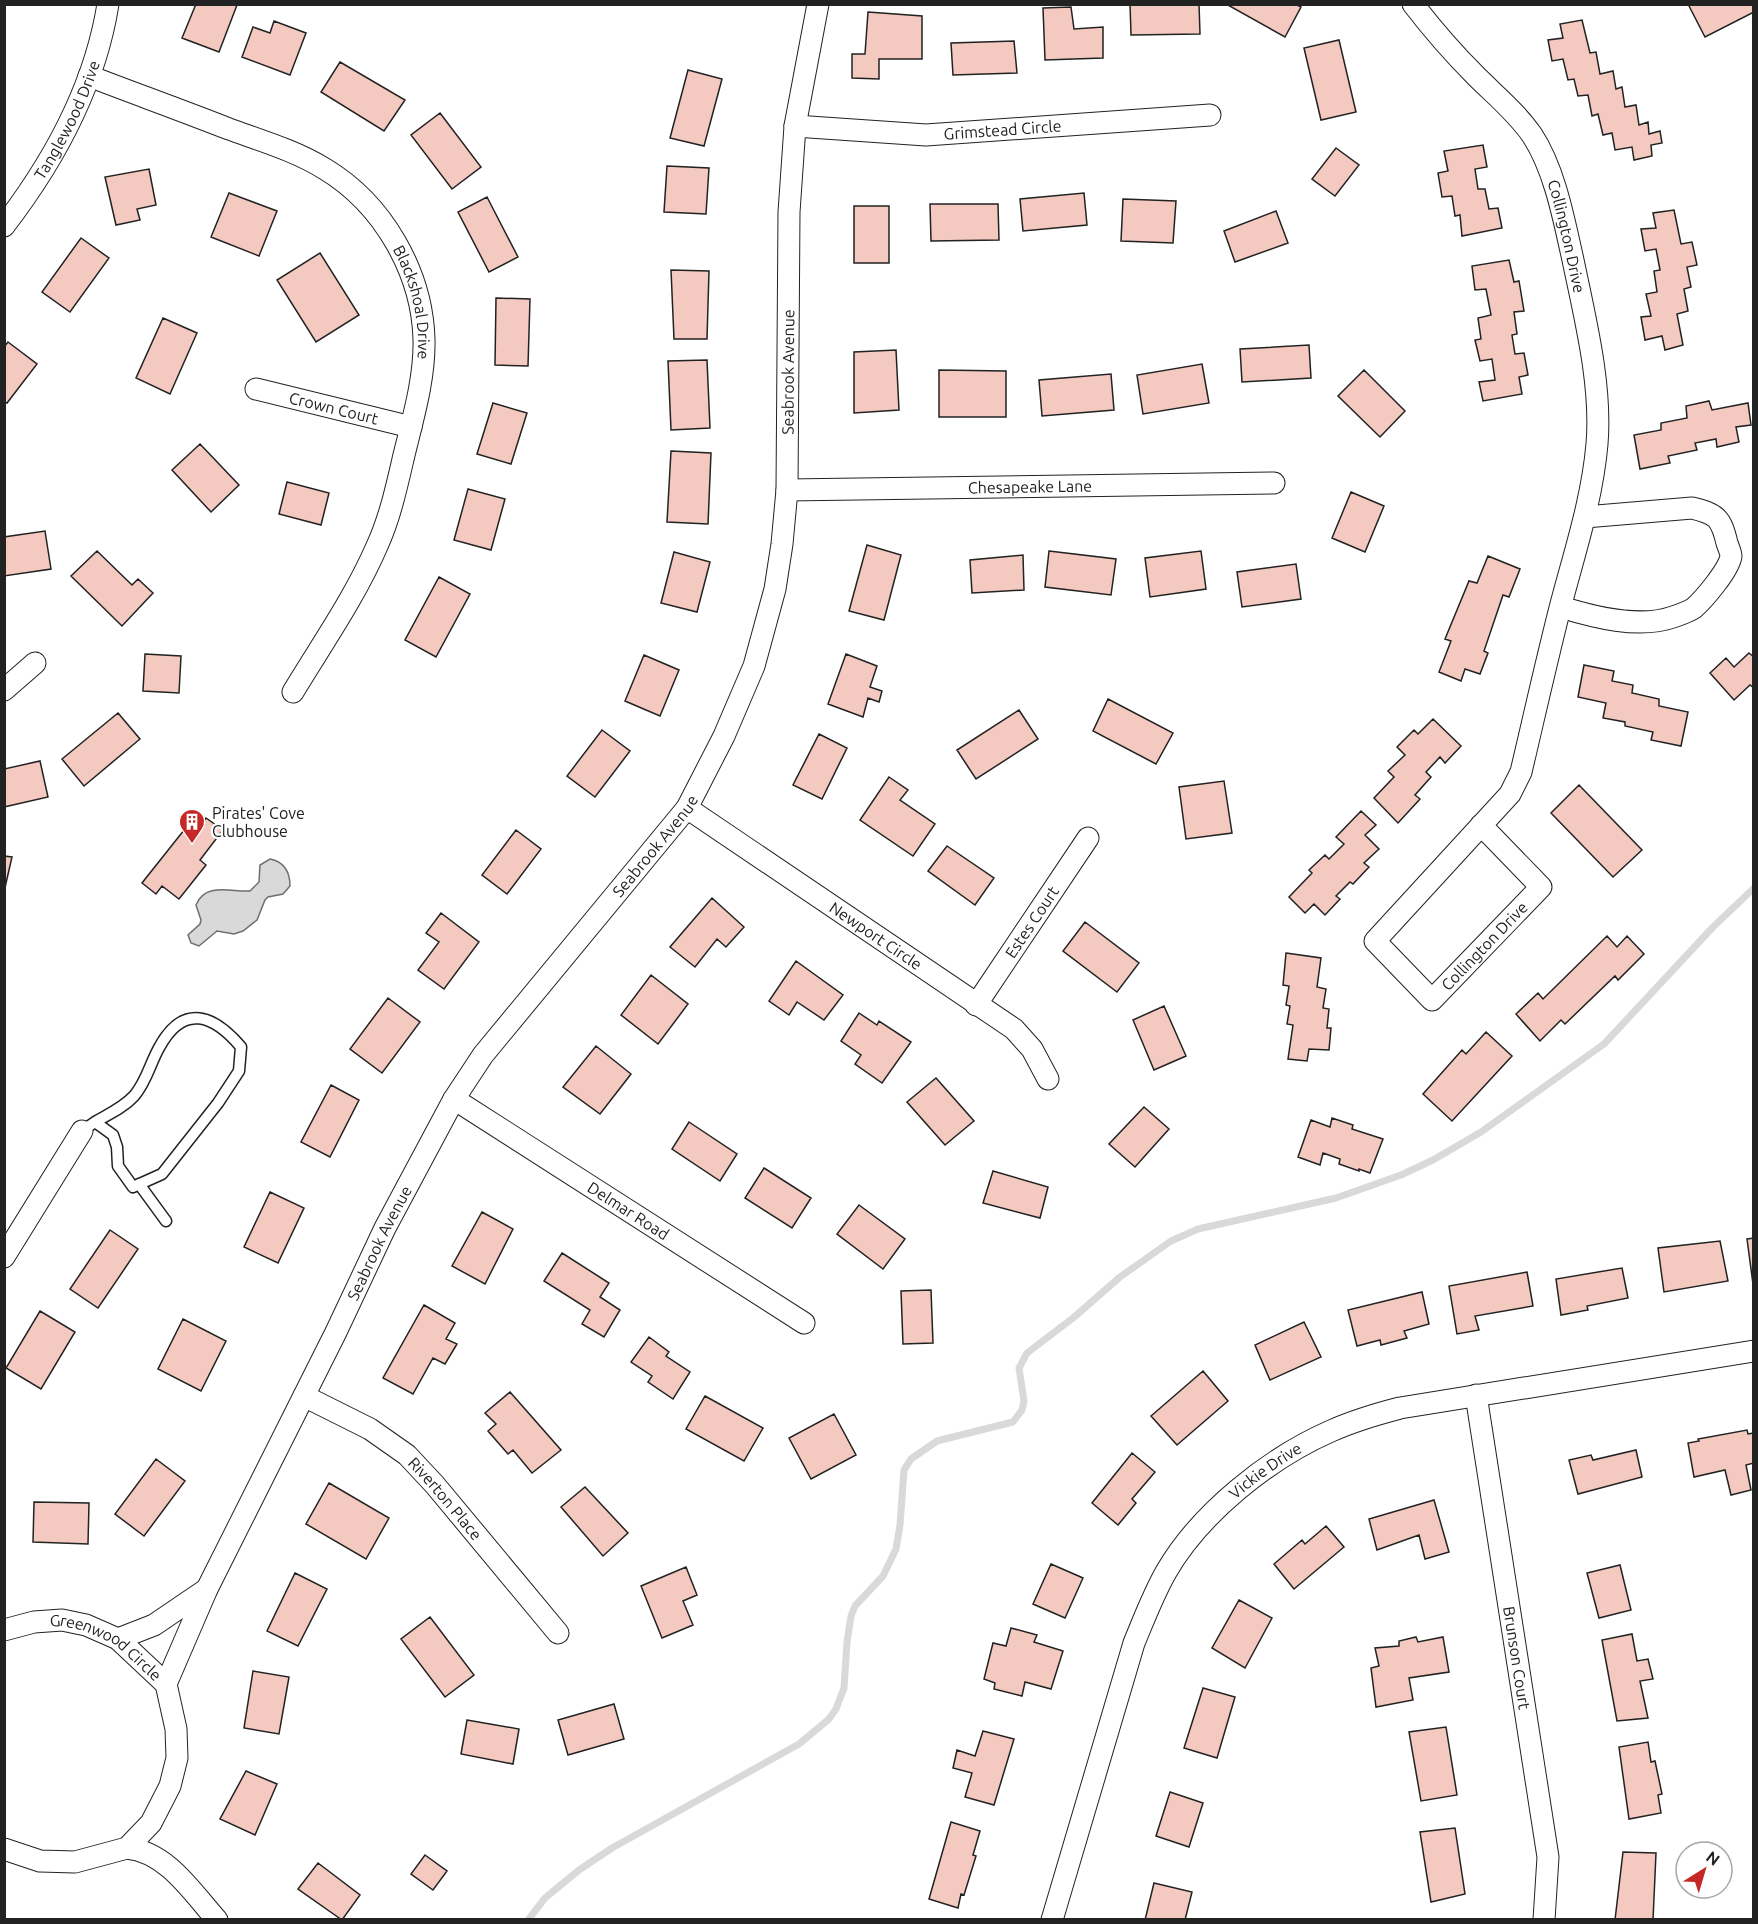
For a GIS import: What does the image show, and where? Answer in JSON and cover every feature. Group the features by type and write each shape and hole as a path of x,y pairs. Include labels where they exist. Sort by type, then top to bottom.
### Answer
{"street":[{"name":"Tanglewood Drive","path":"4,225 32,190 60,141 89,76 108,4"},
{"name":"Seabrook Avenue","path":"166,1684 207,1589 385,1228 454,1099 483,1055 687,808 724,736 754,666 775,589 782,543 786,490 789,224 795,126 818,4"},
{"name":"Collington Drive","path":"1413,4 1444,43 1515,114 1533,136 1546,164 1561,207 1591,356 1597,443 1585,517 1560,607 1521,772 1510,794 1481,825 1375,941 1432,1000 1541,887 1481,825"},
{"name":"Blackshoal Drive","path":"89,76 289,151 326,170 354,191 375,212 405,260 419,300 424,338 423,369 389,513 378,545 362,576 293,692"},
{"name":"Grimstead Circle","path":"795,126 926,135 1210,115"},
{"name":"Crown Court","path":"256,389 411,427"},
{"name":"Chesapeake Lane","path":"786,490 1274,483"},
{"path":"1560,607 1596,618 1636,622 1670,618 1693,609 1724,572 1731,556 1723,525 1710,512 1692,508 1585,517"},
{"path":"4,690 35,663"},
{"name":"Newport Circle","path":"687,808 1014,1029 1032,1049 1048,1079"},
{"name":"Estes Court","path":"976,1005 1088,838"},
{"name":"Delmar Road","path":"454,1099 804,1323"},
{"path":"4,1257 88,1127"},
{"name":"Vickie Drive","path":"1052,1920 1134,1643 1151,1601 1167,1570 1187,1543 1209,1518 1262,1471 1294,1449 1330,1431 1368,1416 1400,1407 1754,1351"},
{"name":"Brunson Court","path":"1476,1395 1548,1857 1544,1920"},
{"name":"Riverton Place","path":"304,1396 370,1429 407,1455 435,1485 558,1633"},
{"name":"Seabrook Avenue","path":"118,1639 154,1625 207,1589"},
{"name":"Greenwood Circle","path":"4,1630 34,1622 62,1620 86,1625 118,1639 166,1684 176,1730 177,1758 170,1786 151,1823 127,1848"},
{"path":"151,1823 164,1862"},
{"path":"4,1849 40,1861 75,1862 127,1848 141,1849 164,1862 217,1920"}],"lane":[{"path":"191,1019 210,1020 228,1031 241,1047 238,1071 218,1103 162,1174 133,1187 118,1166 117,1147 113,1135 88,1127 120,1108 134,1095 145,1080 160,1046 175,1026 191,1019"},
{"path":"139,1184 166,1221"}],"shaded area":[{"path":"270,859 283,865 288,872 290,886 283,894 268,897 257,920 243,931 234,934 217,931 199,946 191,943 188,935 200,924 201,920 196,905 200,898 206,893 219,890 250,891 259,882 260,865"}],"building":[{"path":"196,4 237,5 219,52 182,38"},
{"path":"1130,4 1199,4 1200,34 1131,35"},
{"path":"1226,4 1295,4 1301,7 1285,37"},
{"path":"1688,4 1754,4 1754,12 1705,37"},
{"path":"1071,7 1074,29 1103,27 1103,58 1045,60 1043,8"},
{"path":"868,12 922,16 922,59 879,59 879,79 852,78 852,54 865,54"},
{"path":"1582,20 1590,53 1596,52 1600,74 1613,71 1616,89 1622,87 1625,107 1636,105 1639,125 1648,122 1649,134 1660,131 1662,143 1651,145 1652,156 1634,160 1632,147 1615,150 1612,133 1603,135 1598,114 1592,116 1588,95 1578,96 1574,79 1568,80 1563,59 1552,61 1548,40 1563,38 1560,24"},
{"path":"274,21 306,33 290,75 242,57 253,27 270,33"},
{"path":"1339,40 1356,112 1321,120 1304,48"},
{"path":"1014,41 1017,73 953,75 951,43"},
{"path":"340,62 405,100 384,131 321,92"},
{"path":"688,70 722,79 704,146 670,138"},
{"path":"440,113 481,167 452,189 411,135"},
{"path":"1483,145 1487,167 1475,169 1478,189 1485,189 1489,209 1498,208 1502,228 1462,236 1460,215 1455,216 1452,196 1442,197 1438,173 1448,171 1444,151"},
{"path":"1336,148 1359,165 1335,196 1312,179"},
{"path":"667,166 709,168 706,214 664,212"},
{"path":"149,169 156,205 137,209 140,220 116,225 105,177"},
{"path":"229,193 277,211 259,256 211,237"},
{"path":"1084,193 1087,225 1023,231 1020,199"},
{"path":"487,197 518,257 489,272 458,212"},
{"path":"1123,199 1176,201 1173,243 1121,241"},
{"path":"930,204 998,204 999,240 931,241"},
{"path":"854,206 889,206 889,263 854,263"},
{"path":"1674,210 1681,244 1692,242 1697,265 1687,267 1691,287 1684,289 1688,311 1677,314 1683,345 1665,350 1662,336 1645,340 1641,317 1651,316 1646,294 1657,292 1654,271 1660,270 1656,249 1645,251 1641,229 1656,228 1653,213"},
{"path":"1276,211 1288,243 1235,262 1224,231"},
{"path":"81,238 109,258 70,312 42,292"},
{"path":"320,253 359,315 316,342 277,280"},
{"path":"1509,260 1514,282 1519,281 1524,311 1514,312 1517,334 1512,335 1515,354 1524,353 1528,375 1519,377 1522,394 1483,401 1479,382 1495,380 1492,359 1480,361 1475,340 1481,339 1478,318 1491,315 1486,289 1475,290 1472,266"},
{"path":"671,270 709,271 707,339 674,339"},
{"path":"496,298 530,299 528,366 495,365"},
{"path":"163,318 197,333 170,394 136,378"},
{"path":"8,342 37,364 7,403 4,402 4,347"},
{"path":"1309,345 1311,378 1242,382 1240,349"},
{"path":"896,350 899,410 854,413 854,352"},
{"path":"707,360 710,428 671,430 668,361"},
{"path":"1202,364 1209,403 1143,414 1137,375"},
{"path":"939,370 1006,371 1006,417 939,417"},
{"path":"1364,370 1405,411 1380,437 1338,396"},
{"path":"1111,374 1114,410 1042,416 1039,380"},
{"path":"1709,401 1712,410 1748,403 1751,425 1736,427 1739,442 1717,447 1716,439 1695,443 1697,450 1668,456 1670,463 1640,469 1634,435 1661,430 1661,423 1687,418 1686,406"},
{"path":"493,403 527,413 511,464 477,454"},
{"path":"200,444 239,485 211,512 172,470"},
{"path":"671,451 711,453 708,524 667,522"},
{"path":"287,482 329,493 321,525 279,514"},
{"path":"468,489 505,499 491,550 454,540"},
{"path":"1351,492 1384,506 1365,552 1332,538"},
{"path":"45,531 51,569 4,576 4,537"},
{"path":"867,545 901,555 884,620 849,611"},
{"path":"97,551 132,585 138,579 153,593 122,626 71,576"},
{"path":"1049,551 1116,559 1111,595 1045,587"},
{"path":"1201,551 1206,589 1150,597 1145,558"},
{"path":"674,552 710,562 697,612 661,603"},
{"path":"1023,555 1024,590 972,593 970,560"},
{"path":"1488,556 1520,569 1509,597 1503,595 1484,651 1488,653 1480,674 1465,669 1461,681 1439,672 1451,641 1445,639 1469,581 1477,583"},
{"path":"1296,564 1301,599 1242,607 1237,572"},
{"path":"439,577 470,594 436,657 405,640"},
{"path":"1749,653 1754,657 1754,688 1750,685 1734,700 1710,673 1726,658 1734,667"},
{"path":"145,654 181,656 179,693 143,691"},
{"path":"846,654 877,666 870,687 882,691 879,702 868,698 863,717 828,704"},
{"path":"644,655 679,670 660,716 625,701"},
{"path":"1584,665 1614,671 1612,681 1633,685 1632,693 1659,699 1659,706 1688,712 1681,746 1651,740 1653,732 1625,726 1625,722 1603,718 1606,703 1578,697"},
{"path":"1108,699 1173,733 1156,764 1093,731"},
{"path":"1019,710 1038,739 976,779 957,750"},
{"path":"118,713 140,739 84,786 62,759"},
{"path":"1433,719 1461,746 1445,763 1440,757 1426,772 1431,777 1415,795 1420,799 1398,823 1374,798 1394,777 1388,771 1405,755 1397,747 1414,730 1418,734"},
{"path":"602,730 630,751 595,797 567,776"},
{"path":"819,734 847,748 822,799 793,785"},
{"path":"40,761 48,797 4,807 4,769"},
{"path":"889,777 908,790 900,800 935,824 913,856 860,820"},
{"path":"1224,781 1232,833 1186,839 1179,787"},
{"path":"1579,785 1642,850 1613,877 1551,813"},
{"path":"1361,811 1376,825 1365,835 1379,849 1364,863 1369,867 1353,884 1350,882 1336,896 1340,899 1325,915 1314,904 1305,913 1289,897 1312,873 1309,870 1325,855 1329,859 1344,844 1336,837"},
{"name":"Pirates' Cove Clubhouse","path":"196,815 204,821 206,818 223,830 200,860 206,865 179,899 162,886 156,894 142,883"},
{"path":"516,830 541,849 507,894 482,875"},
{"path":"947,846 994,878 975,905 928,871"},
{"path":"4,856 12,857 4,892"},
{"path":"712,898 744,927 726,947 717,939 695,967 670,947"},
{"path":"441,913 479,942 444,989 418,970 439,942 426,933"},
{"path":"1085,922 1139,963 1117,992 1063,951"},
{"path":"1607,936 1617,947 1627,936 1644,954 1618,980 1615,976 1565,1024 1561,1020 1540,1041 1516,1014 1538,993 1543,999"},
{"path":"1286,953 1321,958 1317,987 1326,989 1323,1008 1329,1009 1327,1028 1331,1028 1329,1050 1309,1049 1307,1061 1288,1059 1293,1025 1287,1024 1290,1006 1286,1005 1289,986 1283,985"},
{"path":"796,961 843,995 824,1020 797,1002 789,1015 769,1001"},
{"path":"651,975 688,1004 658,1044 621,1015"},
{"path":"388,998 420,1022 382,1073 350,1049"},
{"path":"1164,1006 1186,1056 1154,1070 1133,1020"},
{"path":"859,1013 877,1025 879,1021 911,1042 882,1083 855,1064 861,1055 841,1041"},
{"path":"1486,1032 1512,1056 1452,1121 1423,1094 1462,1050 1466,1054"},
{"path":"596,1046 631,1074 600,1114 563,1087"},
{"path":"936,1078 974,1121 945,1145 907,1102"},
{"path":"331,1085 359,1100 330,1157 301,1142"},
{"path":"1144,1107 1169,1129 1135,1167 1109,1144"},
{"path":"1332,1118 1353,1125 1352,1129 1383,1139 1370,1173 1339,1164 1340,1159 1323,1153 1320,1165 1298,1157 1311,1120 1330,1127"},
{"path":"689,1122 737,1154 720,1181 672,1149"},
{"path":"764,1168 811,1198 792,1228 745,1198"},
{"path":"993,1171 1048,1187 1040,1218 983,1203"},
{"path":"270,1192 304,1208 278,1263 244,1247"},
{"path":"859,1205 905,1239 883,1269 837,1234"},
{"path":"482,1212 513,1229 485,1284 452,1266"},
{"path":"110,1230 138,1249 98,1308 70,1289"},
{"path":"1754,1238 1754,1284 1753,1284 1747,1239"},
{"path":"1720,1241 1728,1281 1664,1292 1658,1248"},
{"path":"562,1253 609,1283 600,1297 620,1310 604,1337 582,1324 590,1310 544,1281"},
{"path":"1622,1268 1628,1298 1587,1306 1588,1310 1561,1315 1556,1279"},
{"path":"1527,1272 1533,1306 1475,1316 1479,1330 1457,1334 1449,1286"},
{"path":"931,1290 933,1343 903,1344 901,1291"},
{"path":"1422,1292 1429,1324 1404,1331 1407,1338 1381,1345 1380,1340 1357,1346 1348,1310"},
{"path":"424,1305 455,1323 446,1339 457,1344 445,1364 433,1358 413,1394 383,1378"},
{"path":"40,1311 75,1332 41,1389 6,1368"},
{"path":"183,1319 226,1341 201,1391 158,1369"},
{"path":"1304,1322 1321,1357 1270,1380 1255,1345"},
{"path":"649,1337 669,1352 666,1356 690,1372 673,1399 648,1382 652,1376 631,1362"},
{"path":"1203,1371 1228,1401 1177,1445 1151,1416"},
{"path":"510,1392 561,1450 532,1473 513,1450 508,1454 488,1431 496,1424 485,1413"},
{"path":"705,1396 763,1428 744,1461 686,1429"},
{"path":"834,1414 856,1455 811,1479 789,1438"},
{"path":"1747,1430 1748,1434 1754,1433 1754,1463 1746,1465 1751,1490 1731,1495 1725,1470 1694,1477 1688,1443"},
{"path":"1636,1450 1642,1477 1578,1494 1569,1460 1591,1455 1593,1460"},
{"path":"1132,1453 1155,1472 1132,1499 1136,1503 1118,1525 1092,1503"},
{"path":"156,1459 185,1481 144,1536 115,1514"},
{"path":"329,1483 389,1518 366,1559 306,1524"},
{"path":"585,1487 628,1533 603,1556 561,1507"},
{"path":"1434,1500 1449,1552 1425,1559 1419,1535 1377,1550 1369,1519"},
{"path":"34,1502 89,1503 88,1544 33,1542"},
{"path":"1326,1526 1344,1547 1294,1589 1274,1564 1302,1540 1305,1544"},
{"path":"1051,1564 1083,1578 1065,1618 1033,1604"},
{"path":"1620,1565 1631,1610 1599,1618 1587,1573"},
{"path":"686,1567 697,1595 683,1601 693,1625 662,1638 641,1586"},
{"path":"295,1573 327,1589 298,1646 267,1631"},
{"path":"1239,1600 1272,1618 1245,1668 1212,1648"},
{"path":"430,1617 474,1675 445,1697 401,1639"},
{"path":"1011,1628 1037,1635 1034,1642 1063,1651 1051,1689 1025,1682 1022,1696 994,1689 995,1683 984,1679 993,1643 1006,1646"},
{"path":"1632,1634 1637,1661 1648,1659 1653,1679 1640,1681 1648,1718 1617,1721 1602,1640"},
{"path":"1416,1637 1418,1642 1443,1637 1449,1672 1409,1678 1413,1700 1376,1707 1371,1668 1379,1666 1375,1648 1399,1646 1399,1641"},
{"path":"253,1671 289,1677 279,1734 244,1728"},
{"path":"1203,1688 1235,1697 1217,1758 1184,1748"},
{"path":"614,1704 624,1739 568,1755 558,1720"},
{"path":"467,1720 519,1729 513,1764 461,1754"},
{"path":"1446,1727 1457,1795 1421,1801 1409,1732"},
{"path":"983,1731 1014,1739 994,1805 965,1797 972,1773 953,1768 957,1750 975,1756"},
{"path":"1648,1742 1651,1762 1655,1761 1662,1794 1658,1795 1661,1813 1629,1819 1619,1747"},
{"path":"246,1771 277,1784 255,1835 220,1819"},
{"path":"1170,1792 1203,1803 1189,1847 1156,1836"},
{"path":"951,1822 980,1831 973,1855 976,1856 958,1908 929,1899"},
{"path":"1455,1828 1465,1894 1431,1902 1420,1832"},
{"path":"1623,1852 1656,1853 1653,1920 1615,1920"},
{"path":"425,1855 447,1871 433,1890 411,1874"},
{"path":"318,1863 360,1895 342,1920 298,1889"},
{"path":"1154,1883 1192,1892 1185,1920 1145,1920"}],"waterway":[{"path":"528,1920 545,1898 579,1870 612,1848 799,1744 829,1719 836,1709 844,1688 851,1616 855,1606 883,1576 896,1549 904,1470 911,1459 937,1441 1013,1422 1022,1410 1024,1401 1019,1368 1027,1353 1073,1318 1120,1277 1171,1241 1198,1229 1336,1198 1401,1175 1433,1160 1481,1132 1604,1044 1713,927 1754,888"}],"place":[{"name":"Pirates' Cove Clubhouse","path":"192,845"}]}
